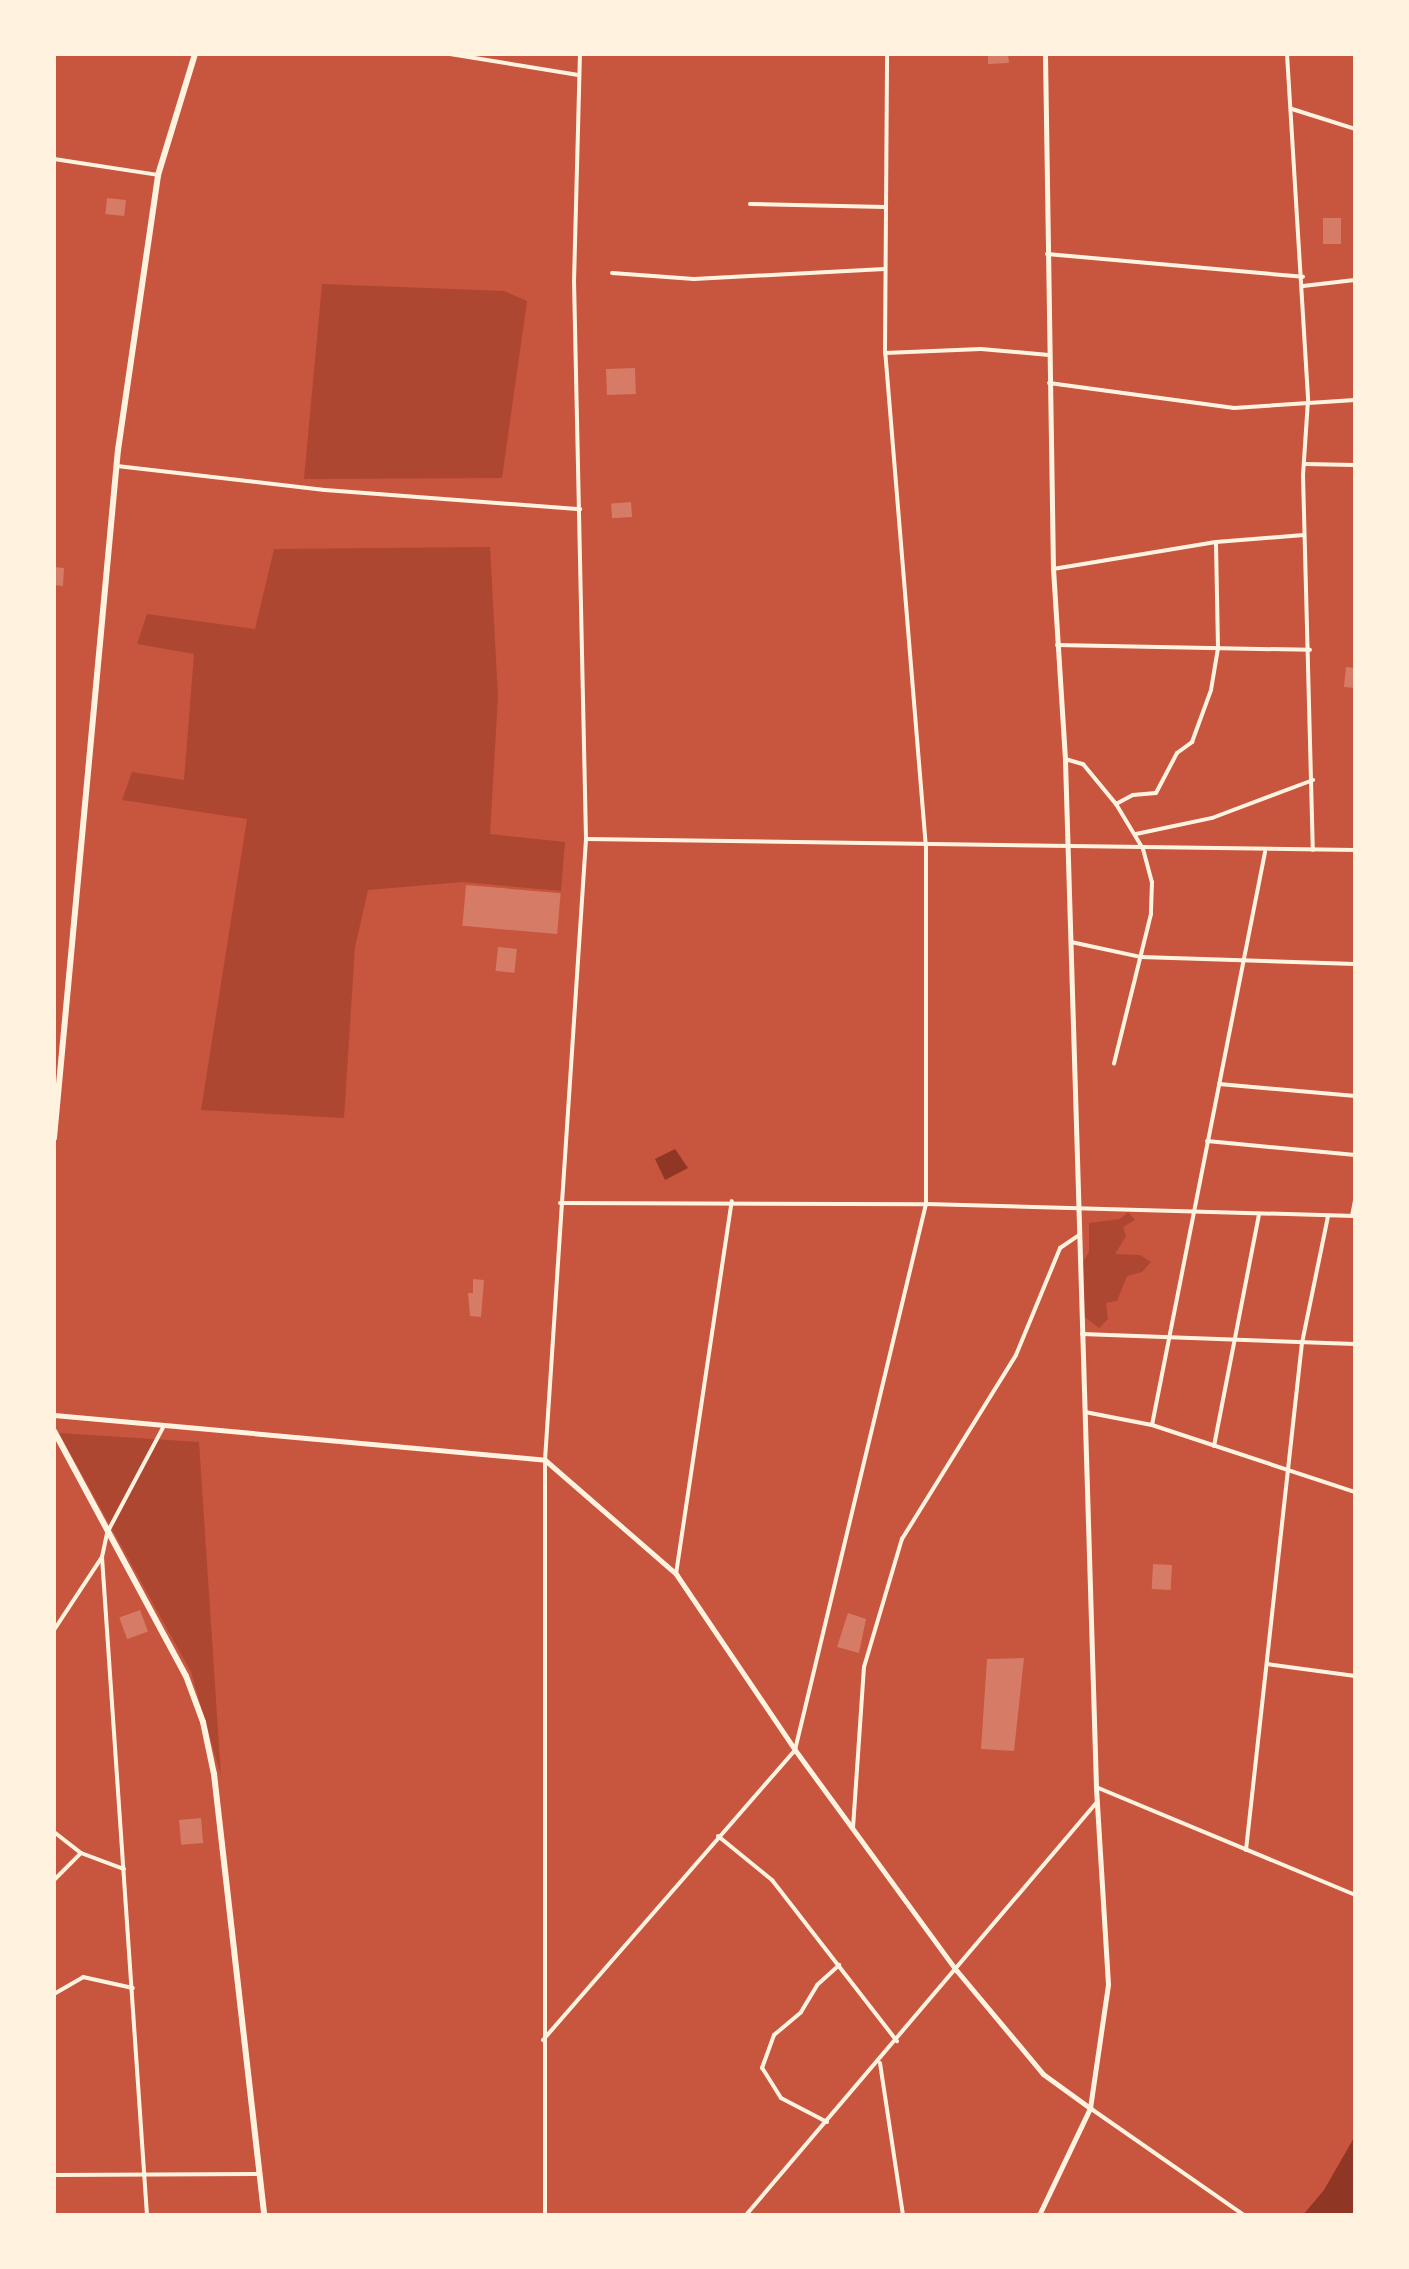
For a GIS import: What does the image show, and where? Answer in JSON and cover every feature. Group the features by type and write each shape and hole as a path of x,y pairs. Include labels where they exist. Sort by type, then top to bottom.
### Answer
{"main road":[{"path":"54,1138 117,466 158,175 195,54"},
{"path":"54,1431 186,1676 203,1722 214,1774 264,2215"}],"street":[{"path":"450,54 579,75"},
{"path":"545,2215 545,1460 586,839 574,282 580,54"},
{"path":"543,2040 795,1750 926,1204 926,848 885,353 887,54"},
{"path":"1039,2215 1090,2108 1108,1984 1096,1787 1065,759 1053,570 1045,54"},
{"path":"1287,54 1303,277 1308,400 1304,535 1311,650 1313,850"},
{"path":"1292,109 1355,129"},
{"path":"54,159 158,175"},
{"path":"750,204 885,207"},
{"path":"1046,254 1303,277"},
{"path":"612,273 694,279 885,269"},
{"path":"1303,286 1355,280"},
{"path":"885,353 981,349 1049,355"},
{"path":"1049,383 1234,408 1308,400 1355,400"},
{"path":"1304,464 1355,465"},
{"path":"117,466 325,490 580,509"},
{"path":"1053,570 1216,542 1304,535"},
{"path":"1116,804 1164,787 1174,757 1192,742 1211,690 1218,648 1216,542"},
{"path":"1057,645 1311,650"},
{"path":"1065,759 1083,764 1116,804 1143,849 1152,882 1141,957 1114,1063"},
{"path":"1135,834 1212,818 1313,780"},
{"path":"586,839 926,848 1067,847 1265,852 1355,850"},
{"path":"1152,1425 1265,852"},
{"path":"1071,942 1141,957 1355,964"},
{"path":"1219,1084 1355,1096"},
{"path":"1207,1141 1355,1155"},
{"path":"560,1203 732,1201 926,1204 1078,1212 1193,1211 1354,1216 1355,1200"},
{"path":"676,1574 732,1201"},
{"path":"1214,1446 1259,1214"},
{"path":"1246,1850 1302,1343 1328,1216"},
{"path":"853,1828 864,1667 902,1539 1016,1355 1060,1248 1079,1235"},
{"path":"1082,1334 1355,1344"},
{"path":"1084,1411 1152,1425 1288,1473 1355,1492"},
{"path":"54,1415 545,1460 676,1574 795,1750 957,1971 1043,2074 1244,2215"},
{"path":"147,2215 102,1557 107,1533 164,1425"},
{"path":"54,1630 102,1557"},
{"path":"1267,1664 1355,1676"},
{"path":"1096,1787 1355,1895"},
{"path":"746,2215 880,2062 1097,1802"},
{"path":"54,1832 81,1853 124,1869"},
{"path":"718,1836 772,1880 897,2041"},
{"path":"54,1880 81,1853"},
{"path":"827,2122 781,2098 762,2068 774,2035 801,2012 817,1985 839,1965"},
{"path":"54,1994 83,1977 133,1988"},
{"path":"880,2062 903,2215"},
{"path":"54,2175 259,2174"}],"shaded area":[{"path":"322,284 504,291 527,301 502,478 304,479"},
{"path":"490,547 498,696 490,834 565,842 561,891 463,882 368,890 355,947 344,1118 201,1110 247,819 122,800 132,772 184,780 194,654 137,644 147,614 255,629 274,549"},
{"path":"675,1149 688,1168 665,1180 655,1159"},
{"path":"1128,1212 1135,1220 1123,1227 1126,1236 1115,1254 1140,1255 1151,1262 1142,1272 1127,1276 1117,1301 1106,1303 1108,1319 1099,1328 1081,1314 1080,1267 1089,1252 1089,1223 1120,1219"},
{"path":"59,1433 199,1442 221,1776 191,1672"},
{"path":"1355,2136 1355,2215 1303,2215 1324,2190"}],"building":[{"path":"988,54 1008,54 1009,63 988,64"},
{"path":"107,198 126,200 124,216 105,214"},
{"path":"1323,218 1341,218 1341,244 1323,244"},
{"path":"635,368 636,394 607,395 606,369"},
{"path":"631,502 632,517 612,518 611,503"},
{"path":"54,567 64,568 63,586 54,585"},
{"path":"1346,667 1355,668 1353,688 1344,687"},
{"path":"466,885 561,893 557,934 462,926"},
{"path":"498,947 517,949 514,973 495,971"},
{"path":"473,1279 484,1280 481,1317 470,1316 468,1293 473,1293"},
{"path":"1153,1564 1172,1565 1171,1590 1152,1589"},
{"path":"140,1610 148,1632 127,1639 119,1618"},
{"path":"848,1613 866,1619 859,1653 837,1647"},
{"path":"1024,1658 1014,1751 981,1749 987,1659"},
{"path":"201,1818 203,1843 181,1845 179,1820"}]}
